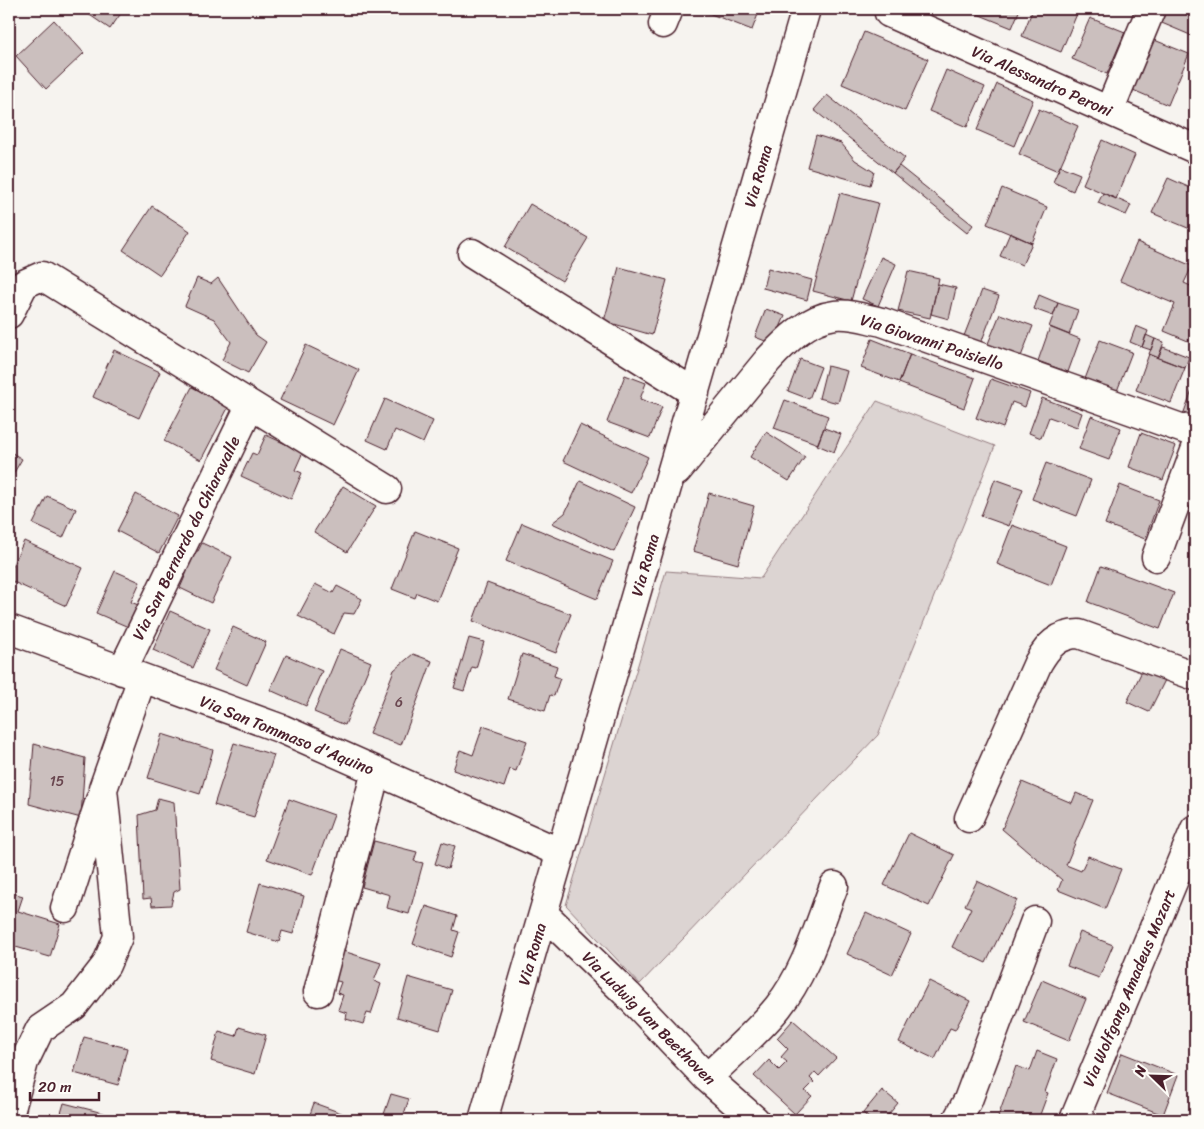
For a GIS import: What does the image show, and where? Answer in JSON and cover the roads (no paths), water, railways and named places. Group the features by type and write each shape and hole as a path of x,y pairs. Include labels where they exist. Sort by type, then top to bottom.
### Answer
{"street":[{"name":"Via Roma","path":"483,1120 806,9"},
{"path":"1109,111 1151,9"},
{"name":"Via Alessandro Peroni","path":"889,13 1195,150"},
{"path":"472,253 695,393"},
{"path":"9,314 24,284 42,276 387,489"},
{"name":"Via Giovanni Paisiello","path":"669,480 778,349 812,323 835,315 856,316 882,322 1195,433"},
{"name":"Via San Bernardo da Chiaravalle","path":"65,908 103,790 132,674 250,406"},
{"path":"1156,557 1195,451"},
{"name":"Via San Tommaso d'Aquino","path":"9,629 282,729 561,853"},
{"path":"969,818 1038,663 1057,639 1079,634 1195,676"},
{"path":"318,992 376,771"},
{"path":"9,1116 24,1062 40,1029 74,1006 106,965 118,937 103,790"},
{"name":"Via Wolfgang Amadeus Mozart","path":"1074,1120 1193,838"},
{"path":"707,1078 771,1015 785,998 804,965 834,886"},
{"name":"Via Ludwig Van Beethoven","path":"544,914 628,995 747,1117"},
{"path":"957,1120 968,1100 1035,921"}]}
